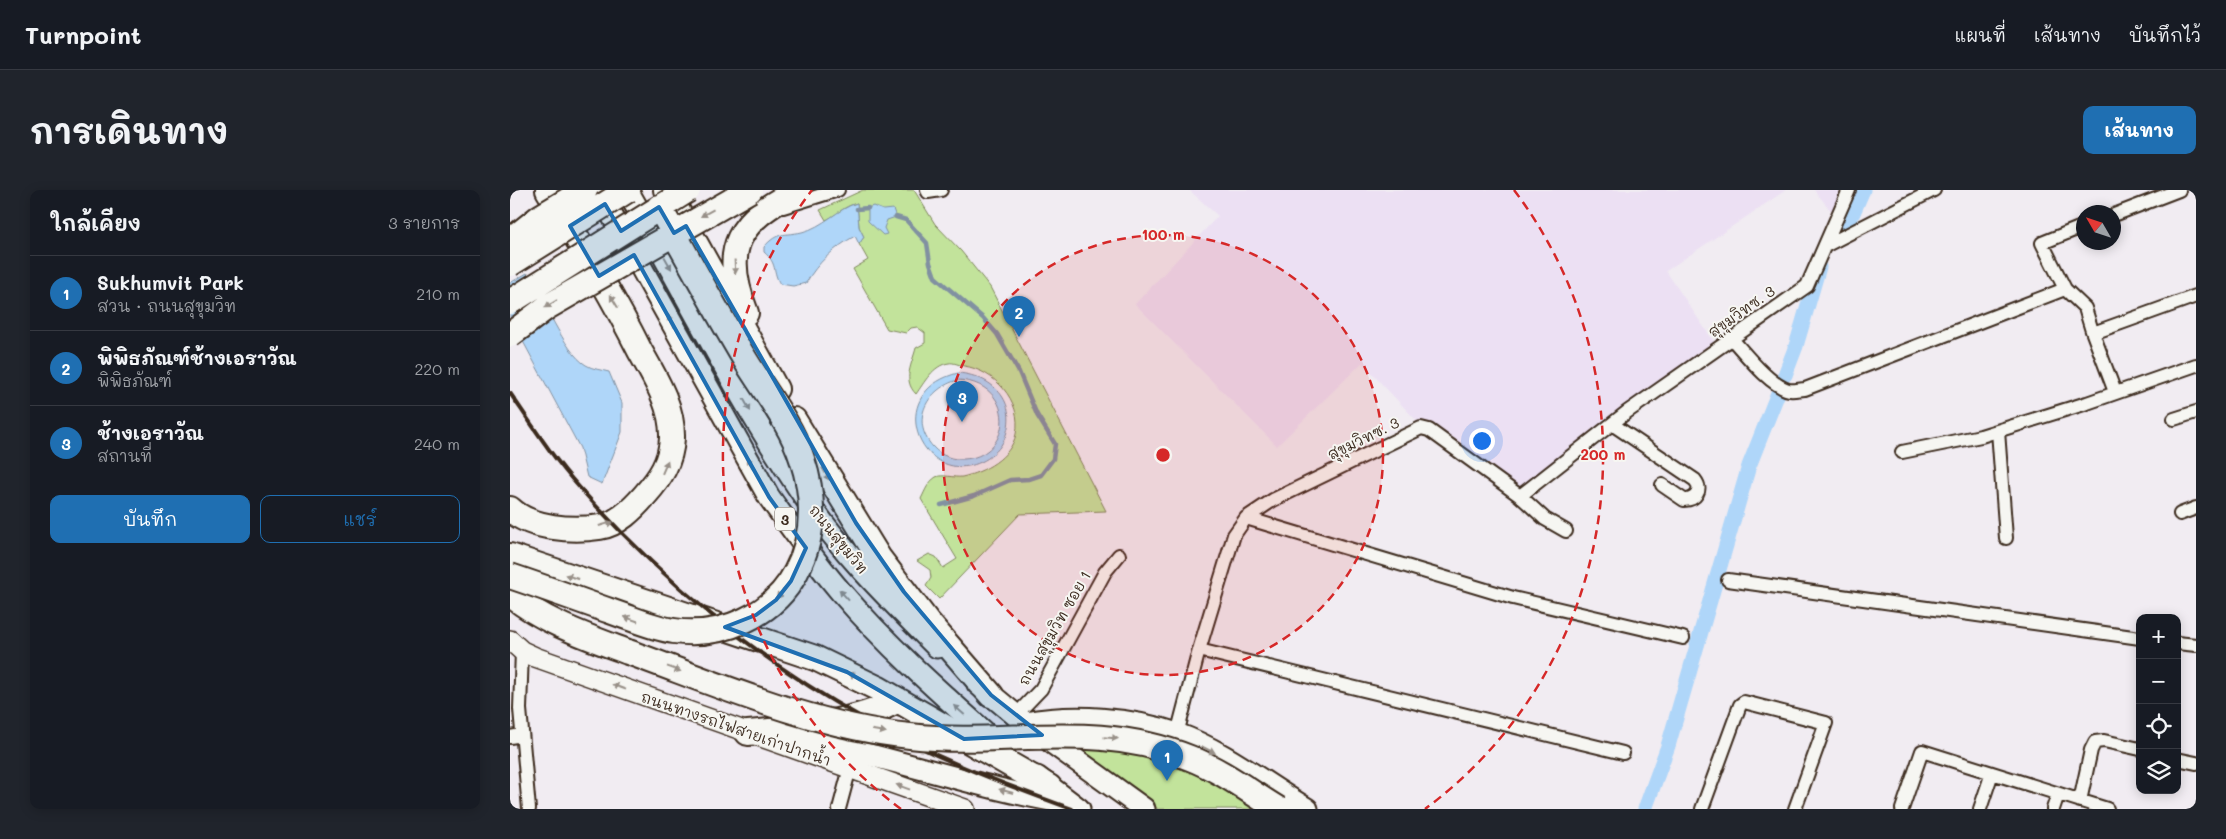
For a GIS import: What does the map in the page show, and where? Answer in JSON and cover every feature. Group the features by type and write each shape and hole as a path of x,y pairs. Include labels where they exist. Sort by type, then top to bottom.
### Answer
{"highway":[{"path":"510,509 530,521 550,526 594,528 611,525 636,506 661,477 670,455 672,437 668,409 620,311 548,190"},
{"path":"510,241 540,217 585,190"},
{"name":"ถนนสุขุมวิท","path":"598,190 769,497 799,540 841,592 890,645 940,693 1049,787 1075,806"},
{"path":"510,264 628,190"},
{"name":"ถนนสุขุมวิท","path":"628,190 757,422 804,498 853,559 893,603 944,654 991,695 1140,808"},
{"path":"510,302 688,190"},
{"path":"732,190 752,207 762,210"},
{"path":"510,335 547,306 750,190"},
{"path":"775,387 741,301 733,262 742,233 762,210 799,190"},
{"path":"658,196 879,558 921,614 991,695"},
{"path":"510,576 646,624 675,631 702,631 733,625 756,615 776,600 791,581 802,560 810,536 812,510 810,489 802,458 789,431 745,360 658,196"},
{"path":"510,548 546,568"},
{"path":"510,556 815,658 898,700 1049,787"},
{"path":"510,594 574,631 791,711 840,724 901,735 974,739 1086,735 1150,745 1191,758 1278,809"},
{"path":"748,733 797,728 882,710 898,700"},
{"path":"1021,719 1076,719 1125,722 1177,734 1236,763 1307,809"},
{"path":"748,733 789,738 852,751 1021,796 1075,806"}],"main road":[{"name":"ถนนทางรถไฟสายเก่าปากน้ำ","path":"516,646 748,733 965,809"}],"street":[{"path":"762,210 792,206 838,190"},
{"path":"927,190 928,192 941,190"},
{"name":"สุขุมวิทซ. 3","path":"1177,734 1199,650 1234,535 1246,518 1274,500 1421,428 1429,430 1520,496 1612,424 1808,284 1830,244 1850,190"},
{"path":"1830,244 1934,190"},
{"path":"2121,212 2179,190"},
{"path":"2076,229 2042,243 2065,289 2085,308 2115,392"},
{"path":"1731,338 1756,366 1778,384 1789,390 1805,389 2065,289"},
{"path":"2092,331 2196,296"},
{"path":"1902,452 1998,430 2196,365"},
{"path":"2174,419 2196,412"},
{"path":"1612,424 1695,480 1699,488 1698,493 1692,498 1684,500 1662,484"},
{"path":"1998,430 2006,538"},
{"path":"1520,496 1545,519 1566,532"},
{"path":"2180,514 2196,508"},
{"path":"1246,518 1513,598 1684,638"},
{"name":"ถนนสุขุมวิท ซอย 1","path":"1021,719 1041,689 1106,572 1119,555"},
{"path":"1728,580 2136,637"},
{"path":"2181,643 2196,645"},
{"path":"516,646 520,678 516,736 529,809"},
{"path":"1199,650 1623,754"},
{"path":"1702,809 1741,703 1744,702 1826,723 1795,809"},
{"path":"2080,801 2090,750 2096,742 2104,740 2136,748"},
{"path":"1902,809 1922,751 2107,809"},
{"path":"2181,760 2196,763"},
{"path":"839,809 850,768"},
{"path":"1980,809 1992,773"},
{"path":"2053,809 2058,794"}],"highlighted area":[{"path":"605,204 621,231 659,207 674,233 686,226 856,523 904,592 991,695 1042,735 964,739 847,672 725,627 756,615 776,600 791,581 806,548 769,497 634,255 599,276 570,226"}],"shaded area":[{"path":"1189,190 1786,190 1666,271 1716,345 1518,492 1416,420 1362,363 1277,446 1135,304 1218,216"},
{"path":"1814,190 1842,190 1832,212"}],"green space":[{"path":"863,190 914,190 935,224 961,251 990,287 1106,511 1020,514 939,599 926,586 931,578 930,570 917,561 929,554 936,557 943,568 957,559 921,499 929,484 936,477 962,477 970,475 987,468 1003,457 1013,443 1016,434 1017,421 1015,410 1010,399 995,380 975,369 954,363 943,364 938,367 916,394 912,389 909,372 916,348 925,343 925,333 917,327 911,328 906,333 887,329 853,269 868,260 859,244 864,237 859,227 857,203 848,206 826,220 820,210"},
{"path":"1086,735 1119,738 1278,809 1158,809 1080,763"}],"water":[{"path":"857,203 859,227 864,237 859,244 855,236 840,245 821,262 806,283 793,286 780,284 771,260 764,252 764,247 777,236 810,230 843,209"},
{"path":"873,206 883,210 893,209 896,217 887,220 884,228 887,234 883,235 868,221 868,208"},
{"path":"527,273 570,349 586,365 609,372 622,403 622,432 602,484 587,477 580,448 510,317 510,283"},
{"path":"958,373 971,375 993,386 1001,395 1009,416 1008,429 1003,442 991,456 981,462 960,467 942,462 928,451 918,435 916,417 921,399 934,384","holes":["958,380 977,384 991,393 999,406 1002,420 1000,433 992,446 981,455 964,459 943,455 933,447 926,437 922,416 925,406 938,390 947,384"]}],"waterway":[{"path":"1826,245 1849,222 1863,190"},
{"path":"857,209 868,208"},
{"path":"896,217 906,220 927,243 930,263 935,277 983,318 997,334 1019,372 1037,415 1055,444 1053,459 1041,475 1029,479 1010,480 974,496 941,505"},
{"path":"1785,375 1796,346 1819,267"},
{"path":"1645,809 1668,746 1749,466 1780,388"}],"railway":[{"path":"510,393 560,465 610,520 676,584 747,642 822,694 886,731 965,767 1072,809"}],"place":[{"name":"พิพิธภัณฑ์ช้างเอราวัณ","path":"1019,337"},
{"name":"ช้างเอราวัณ","path":"962,422"},
{"name":"Sukhumvit Park","path":"1167,781"}]}
